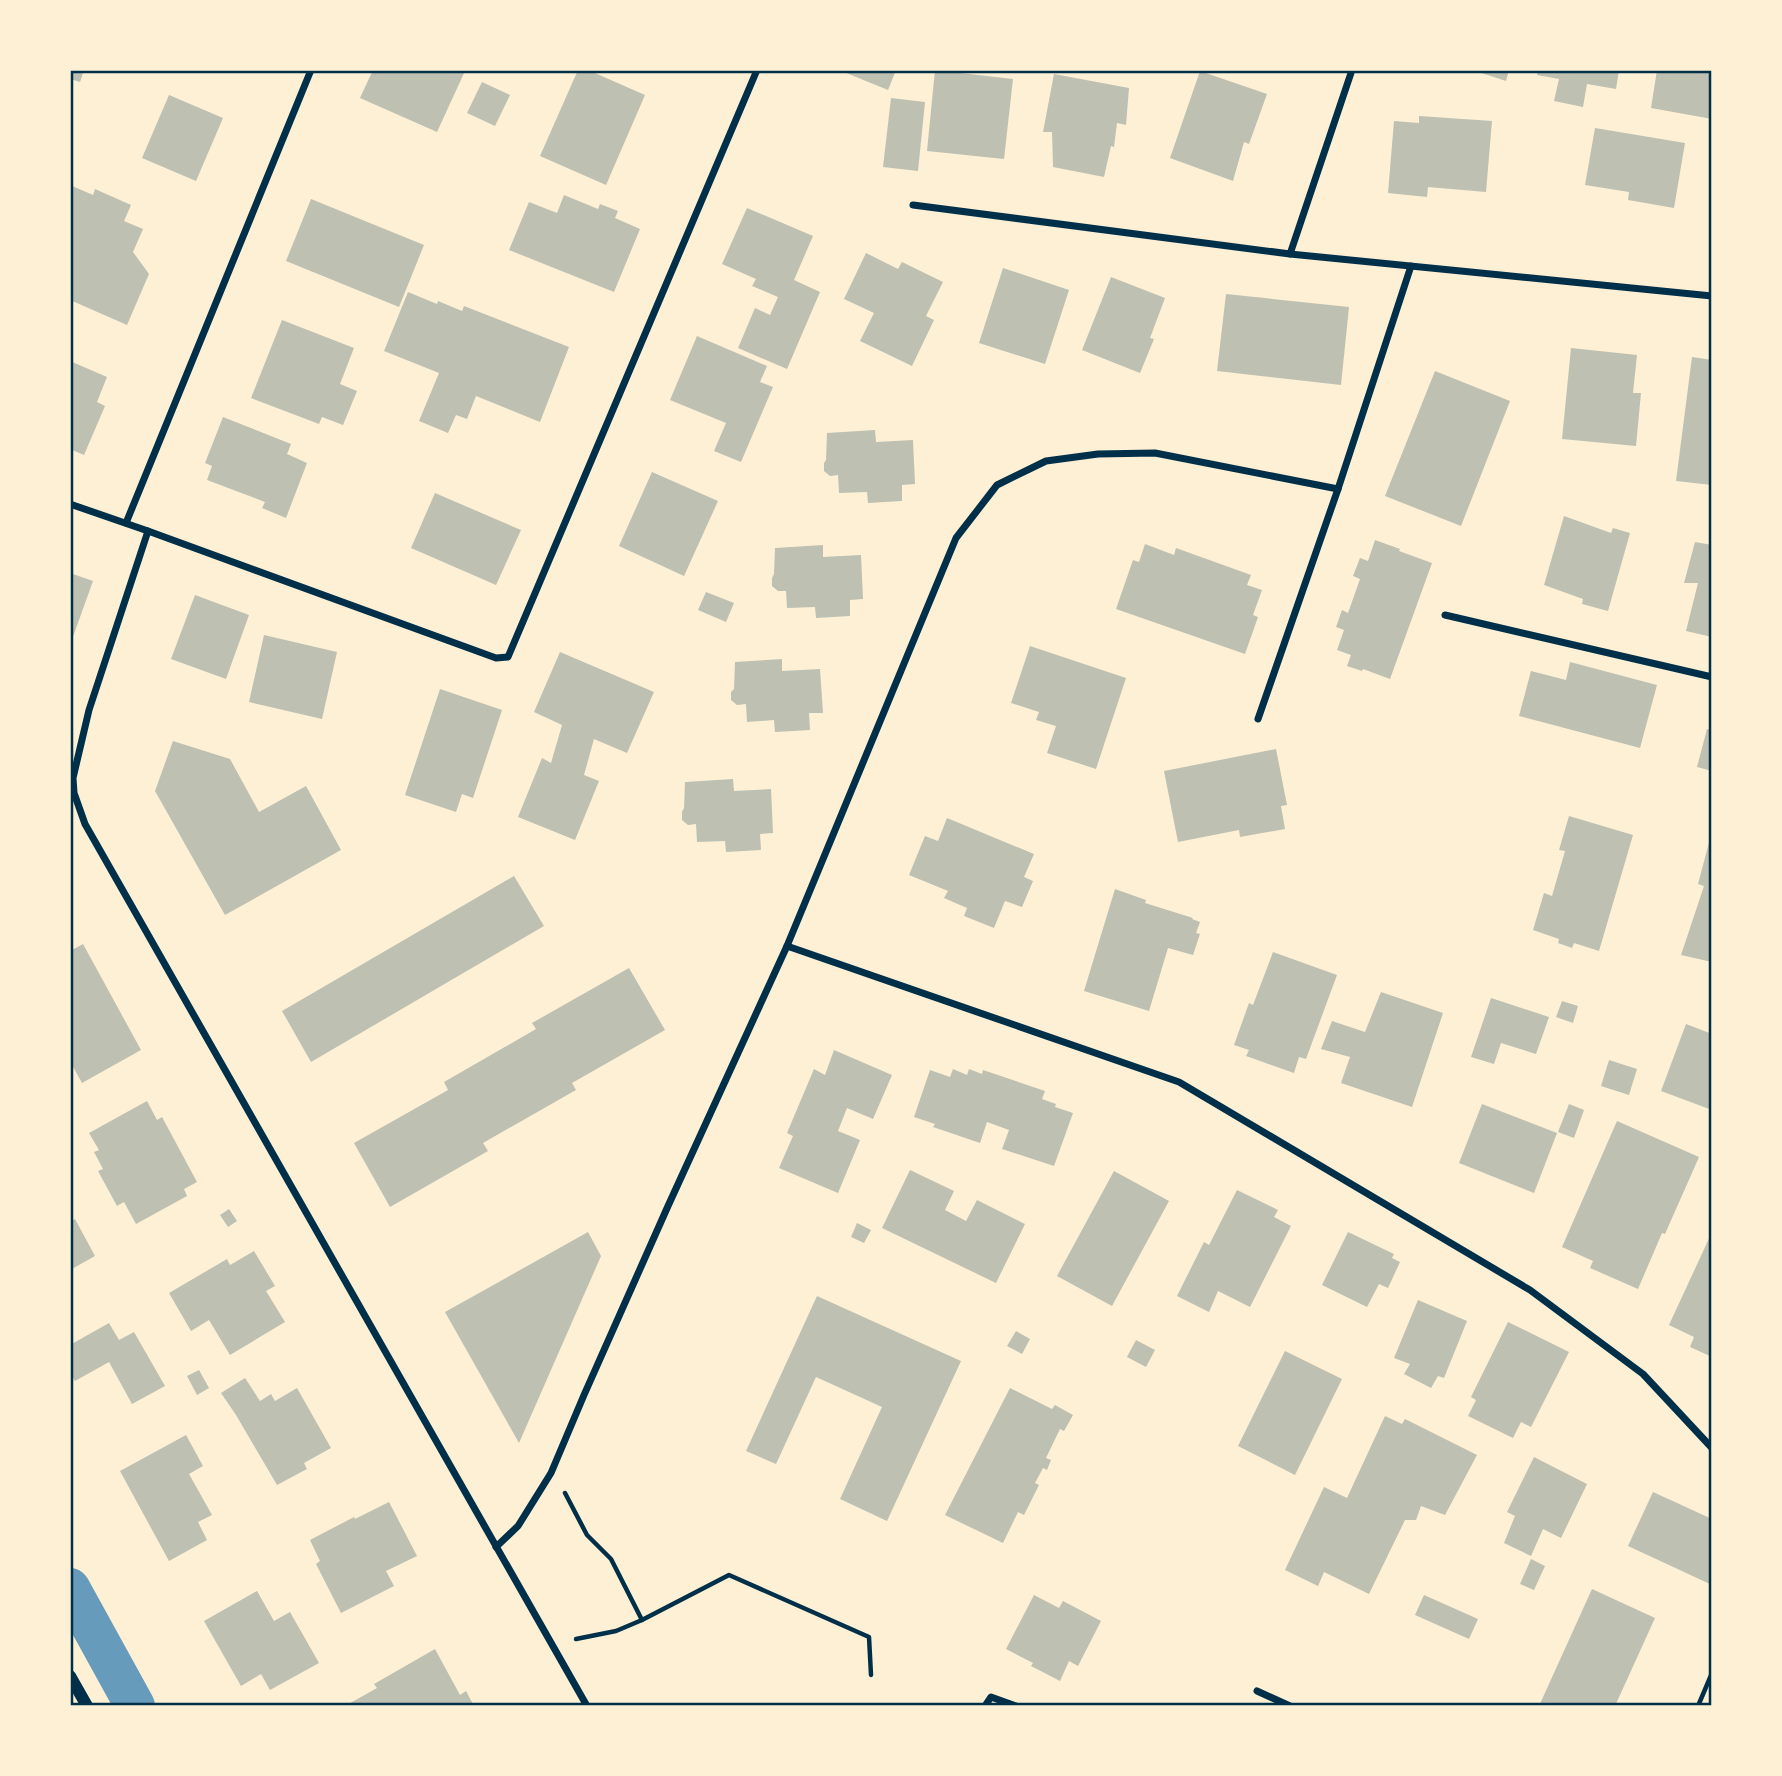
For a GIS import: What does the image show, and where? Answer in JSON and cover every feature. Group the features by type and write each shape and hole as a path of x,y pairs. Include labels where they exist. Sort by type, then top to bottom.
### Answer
{"street":[{"path":"126,523 312,70"},
{"path":"70,505 496,658 508,657 757,70"},
{"path":"1290,254 1352,70"},
{"path":"913,205 1290,254 1712,296"},
{"path":"1258,719 1338,489 1411,266"},
{"path":"496,1547 518,1526 551,1473 668,1206 787,946 956,538 997,485 1046,461 1098,454 1155,453 1338,489"},
{"path":"148,531 89,710 73,779 74,793 85,824 587,1706"},
{"path":"1445,615 1712,677"},
{"path":"787,946 1179,1082 1530,1290 1643,1374 1712,1448"},
{"path":"70,1676 86,1706"},
{"path":"1256,1691 1290,1706"},
{"path":"985,1706 991,1697 1016,1706"}],"path":[{"path":"551,1473 587,1535 611,1559 642,1620"},
{"path":"552,1643 616,1632 729,1575 869,1637 871,1675"},
{"path":"1698,1706 1712,1673"}],"building":[{"path":"70,70 84,70 80,82 70,79"},
{"path":"373,70 465,71 437,132 360,98"},
{"path":"578,70 588,70 645,95 606,185 540,156"},
{"path":"839,70 896,70 888,90"},
{"path":"935,70 1013,79 1004,159 927,151"},
{"path":"1472,70 1509,70 1506,81"},
{"path":"1538,70 1619,70 1616,89 1587,84 1583,107 1554,101 1559,79 1537,75"},
{"path":"1657,70 1712,70 1712,119 1651,108"},
{"path":"1200,71 1267,94 1249,144 1244,142 1233,181 1170,158"},
{"path":"1054,74 1129,88 1126,125 1117,123 1114,147 1111,146 1104,177 1053,167 1052,132 1043,132"},
{"path":"482,82 510,95 495,126 467,113"},
{"path":"169,95 223,118 196,181 142,158"},
{"path":"891,98 925,102 918,171 883,167"},
{"path":"1419,116 1492,121 1486,192 1428,187 1427,197 1388,193 1394,121 1419,123"},
{"path":"1595,128 1685,143 1674,208 1628,200 1629,192 1585,185"},
{"path":"70,185 93,195 95,189 131,205 124,221 143,229 133,252 149,274 127,325 70,300"},
{"path":"564,195 598,209 600,204 618,211 615,218 640,229 614,292 509,250 529,202 557,213"},
{"path":"311,199 424,245 399,307 286,261"},
{"path":"747,208 813,236 794,280 820,292 787,369 738,348 755,308 770,315 778,297 752,286 756,279 722,264"},
{"path":"866,253 898,269 902,262 943,282 926,316 934,320 912,366 860,341 874,313 844,299"},
{"path":"1003,268 1069,290 1045,364 979,343"},
{"path":"1111,277 1165,298 1150,338 1154,339 1140,373 1082,350"},
{"path":"408,292 462,311 464,306 569,347 540,422 476,396 467,419 456,415 448,433 419,421 439,373 384,351"},
{"path":"1226,294 1349,307 1341,385 1217,371"},
{"path":"282,320 354,348 340,384 357,391 343,425 322,417 319,424 251,398"},
{"path":"697,336 767,366 760,382 773,387 741,462 714,451 726,423 670,400"},
{"path":"1571,348 1637,355 1633,393 1641,393 1636,446 1562,439"},
{"path":"1692,357 1712,360 1712,485 1676,481"},
{"path":"70,361 107,377 97,402 105,406 84,455 70,449"},
{"path":"1435,371 1510,401 1461,526 1385,496"},
{"path":"223,417 291,444 287,454 307,463 286,518 262,508 265,502 207,480 212,466 205,463"},
{"path":"875,430 876,442 913,440 915,484 902,485 902,501 868,503 867,492 839,493 838,475 830,476 824,471 827,433"},
{"path":"652,472 718,501 684,576 619,546"},
{"path":"435,493 521,530 496,585 411,548"},
{"path":"1564,516 1611,533 1613,528 1630,533 1608,611 1582,604 1583,599 1544,585"},
{"path":"1375,540 1432,563 1390,679 1347,666 1351,655 1337,650 1344,630 1336,627 1342,610 1348,613 1360,579 1353,576 1360,558 1368,561"},
{"path":"1695,542 1712,545 1712,637 1686,631 1698,583 1684,583"},
{"path":"1145,544 1174,555 1176,548 1251,575 1247,585 1262,590 1253,615 1258,617 1245,654 1116,609 1133,560 1139,562"},
{"path":"823,545 823,557 861,555 863,599 850,600 850,616 816,618 815,607 787,608 786,591 778,591 772,586 775,548"},
{"path":"70,573 93,581 70,645"},
{"path":"706,592 734,603 726,622 698,610"},
{"path":"195,595 249,615 226,679 171,659"},
{"path":"264,635 337,652 322,719 249,702"},
{"path":"1030,646 1126,678 1096,769 1047,753 1056,726 1036,720 1039,712 1011,703"},
{"path":"560,652 654,692 627,753 594,739 584,775 599,781 575,840 518,817 542,758 551,763 562,725 534,712"},
{"path":"782,659 782,671 820,669 823,713 809,713 810,730 775,732 774,720 747,722 746,704 737,705 731,700 735,662"},
{"path":"1570,662 1657,685 1640,748 1519,716 1531,671 1566,680"},
{"path":"440,689 502,710 473,798 462,794 456,812 405,795"},
{"path":"1707,729 1712,730 1712,771 1697,767"},
{"path":"173,741 230,759 259,812 306,786 341,850 225,915 155,791"},
{"path":"1276,749 1287,805 1281,806 1285,829 1240,837 1239,830 1178,842 1164,771"},
{"path":"733,779 734,791 771,789 773,833 760,834 761,850 726,852 725,841 697,842 696,824 688,825 682,820 685,782"},
{"path":"1569,816 1633,835 1599,951 1574,943 1572,948 1558,943 1559,939 1533,930 1544,893 1552,896 1565,851 1559,850"},
{"path":"947,818 1034,854 1024,877 1033,881 1022,907 1005,901 994,928 964,916 967,908 944,898 948,891 909,875 925,836 938,841"},
{"path":"1711,835 1712,962 1681,955 1704,886 1698,884"},
{"path":"514,876 544,926 311,1062 282,1011"},
{"path":"1115,889 1146,900 1145,903 1200,922 1196,933 1200,934 1193,955 1168,948 1149,1011 1084,991"},
{"path":"83,944 141,1050 82,1083 70,1061 70,951"},
{"path":"1273,952 1337,975 1306,1059 1299,1057 1294,1073 1246,1056 1249,1050 1234,1045 1249,1003 1253,1005"},
{"path":"629,968 665,1030 572,1083 576,1090 483,1143 488,1151 390,1207 354,1143 448,1090 444,1082 536,1029 532,1023"},
{"path":"1381,992 1443,1013 1412,1107 1341,1083 1350,1057 1321,1049 1332,1021 1365,1032"},
{"path":"1491,998 1549,1017 1536,1054 1501,1043 1494,1064 1471,1057"},
{"path":"1562,1001 1578,1006 1573,1023 1556,1017"},
{"path":"1686,1024 1712,1034 1712,1110 1661,1091"},
{"path":"834,1050 892,1075 873,1119 847,1108 838,1131 860,1140 838,1193 779,1168 793,1136 787,1133 814,1069 825,1075"},
{"path":"1609,1060 1637,1069 1629,1095 1601,1086"},
{"path":"953,1069 967,1075 969,1069 982,1074 983,1070 1045,1091 1042,1099 1073,1113 1054,1166 1002,1149 1009,1130 987,1122 980,1143 933,1127 935,1124 914,1117 930,1070 950,1077"},
{"path":"147,1101 157,1120 162,1117 197,1182 184,1189 187,1196 136,1224 124,1202 117,1206 98,1171 103,1169 94,1152 99,1150 89,1133"},
{"path":"1482,1104 1557,1133 1534,1193 1459,1163"},
{"path":"1569,1104 1584,1110 1574,1138 1558,1132"},
{"path":"1617,1121 1699,1157 1638,1289 1590,1268 1593,1261 1562,1247"},
{"path":"910,1170 954,1191 945,1210 966,1221 977,1200 1025,1224 996,1283 882,1228"},
{"path":"1114,1171 1169,1201 1112,1306 1057,1276"},
{"path":"1237,1190 1278,1210 1274,1217 1291,1226 1250,1307 1218,1291 1209,1312 1177,1296 1204,1242 1209,1245"},
{"path":"229,1209 237,1221 228,1227 220,1215"},
{"path":"75,1219 95,1256 70,1270 70,1222"},
{"path":"857,1223 871,1230 864,1243 851,1237"},
{"path":"588,1232 601,1256 519,1443 445,1312"},
{"path":"1348,1232 1394,1254 1392,1258 1400,1262 1388,1288 1379,1284 1367,1307 1322,1285"},
{"path":"1712,1232 1712,1357 1690,1347 1694,1337 1669,1325"},
{"path":"254,1251 275,1286 266,1291 285,1322 230,1355 209,1320 191,1331 169,1293 227,1259 230,1265"},
{"path":"817,1296 961,1361 887,1521 840,1499 882,1407 816,1377 776,1464 746,1451"},
{"path":"1418,1300 1467,1321 1444,1378 1438,1376 1431,1388 1404,1374 1410,1364 1394,1358"},
{"path":"1508,1322 1569,1352 1531,1427 1521,1422 1513,1438 1468,1416 1476,1400 1471,1397"},
{"path":"109,1323 119,1340 134,1332 165,1386 132,1404 109,1362 75,1381 70,1373 70,1345"},
{"path":"1016,1331 1030,1339 1022,1354 1007,1346"},
{"path":"1136,1340 1155,1350 1146,1367 1127,1357"},
{"path":"1285,1351 1342,1379 1295,1475 1238,1446"},
{"path":"199,1370 209,1388 197,1395 187,1376"},
{"path":"245,1378 260,1401 271,1394 275,1401 297,1388 331,1448 304,1463 307,1469 277,1485 221,1393"},
{"path":"1010,1388 1052,1409 1055,1405 1073,1415 1064,1431 1060,1429 1046,1458 1051,1460 1047,1470 1043,1468 1035,1483 1039,1485 1024,1515 1018,1512 1003,1543 945,1515"},
{"path":"1385,1416 1402,1424 1405,1419 1477,1455 1445,1515 1421,1506 1416,1520 1405,1520 1369,1594 1324,1572 1318,1586 1285,1570 1324,1487 1347,1498"},
{"path":"186,1435 203,1466 189,1474 212,1515 198,1522 207,1540 169,1561 120,1471"},
{"path":"1534,1457 1587,1484 1561,1538 1543,1529 1531,1556 1504,1543 1515,1516 1507,1512"},
{"path":"1653,1492 1712,1519 1712,1585 1628,1546"},
{"path":"389,1502 417,1556 386,1571 394,1586 341,1613 316,1564 320,1561 310,1540"},
{"path":"1531,1559 1545,1566 1534,1590 1520,1584"},
{"path":"1592,1589 1655,1618 1615,1706 1539,1706"},
{"path":"257,1591 274,1621 290,1612 319,1663 270,1690 261,1674 241,1686 204,1621"},
{"path":"1034,1595 1059,1608 1063,1601 1101,1621 1078,1666 1069,1661 1060,1681 1006,1649"},
{"path":"1424,1595 1478,1619 1469,1639 1415,1615"},
{"path":"435,1649 460,1695 466,1691 474,1706 345,1706 377,1688 374,1684"}],"waterway":[{"path":"70,1588 135,1706"}]}
